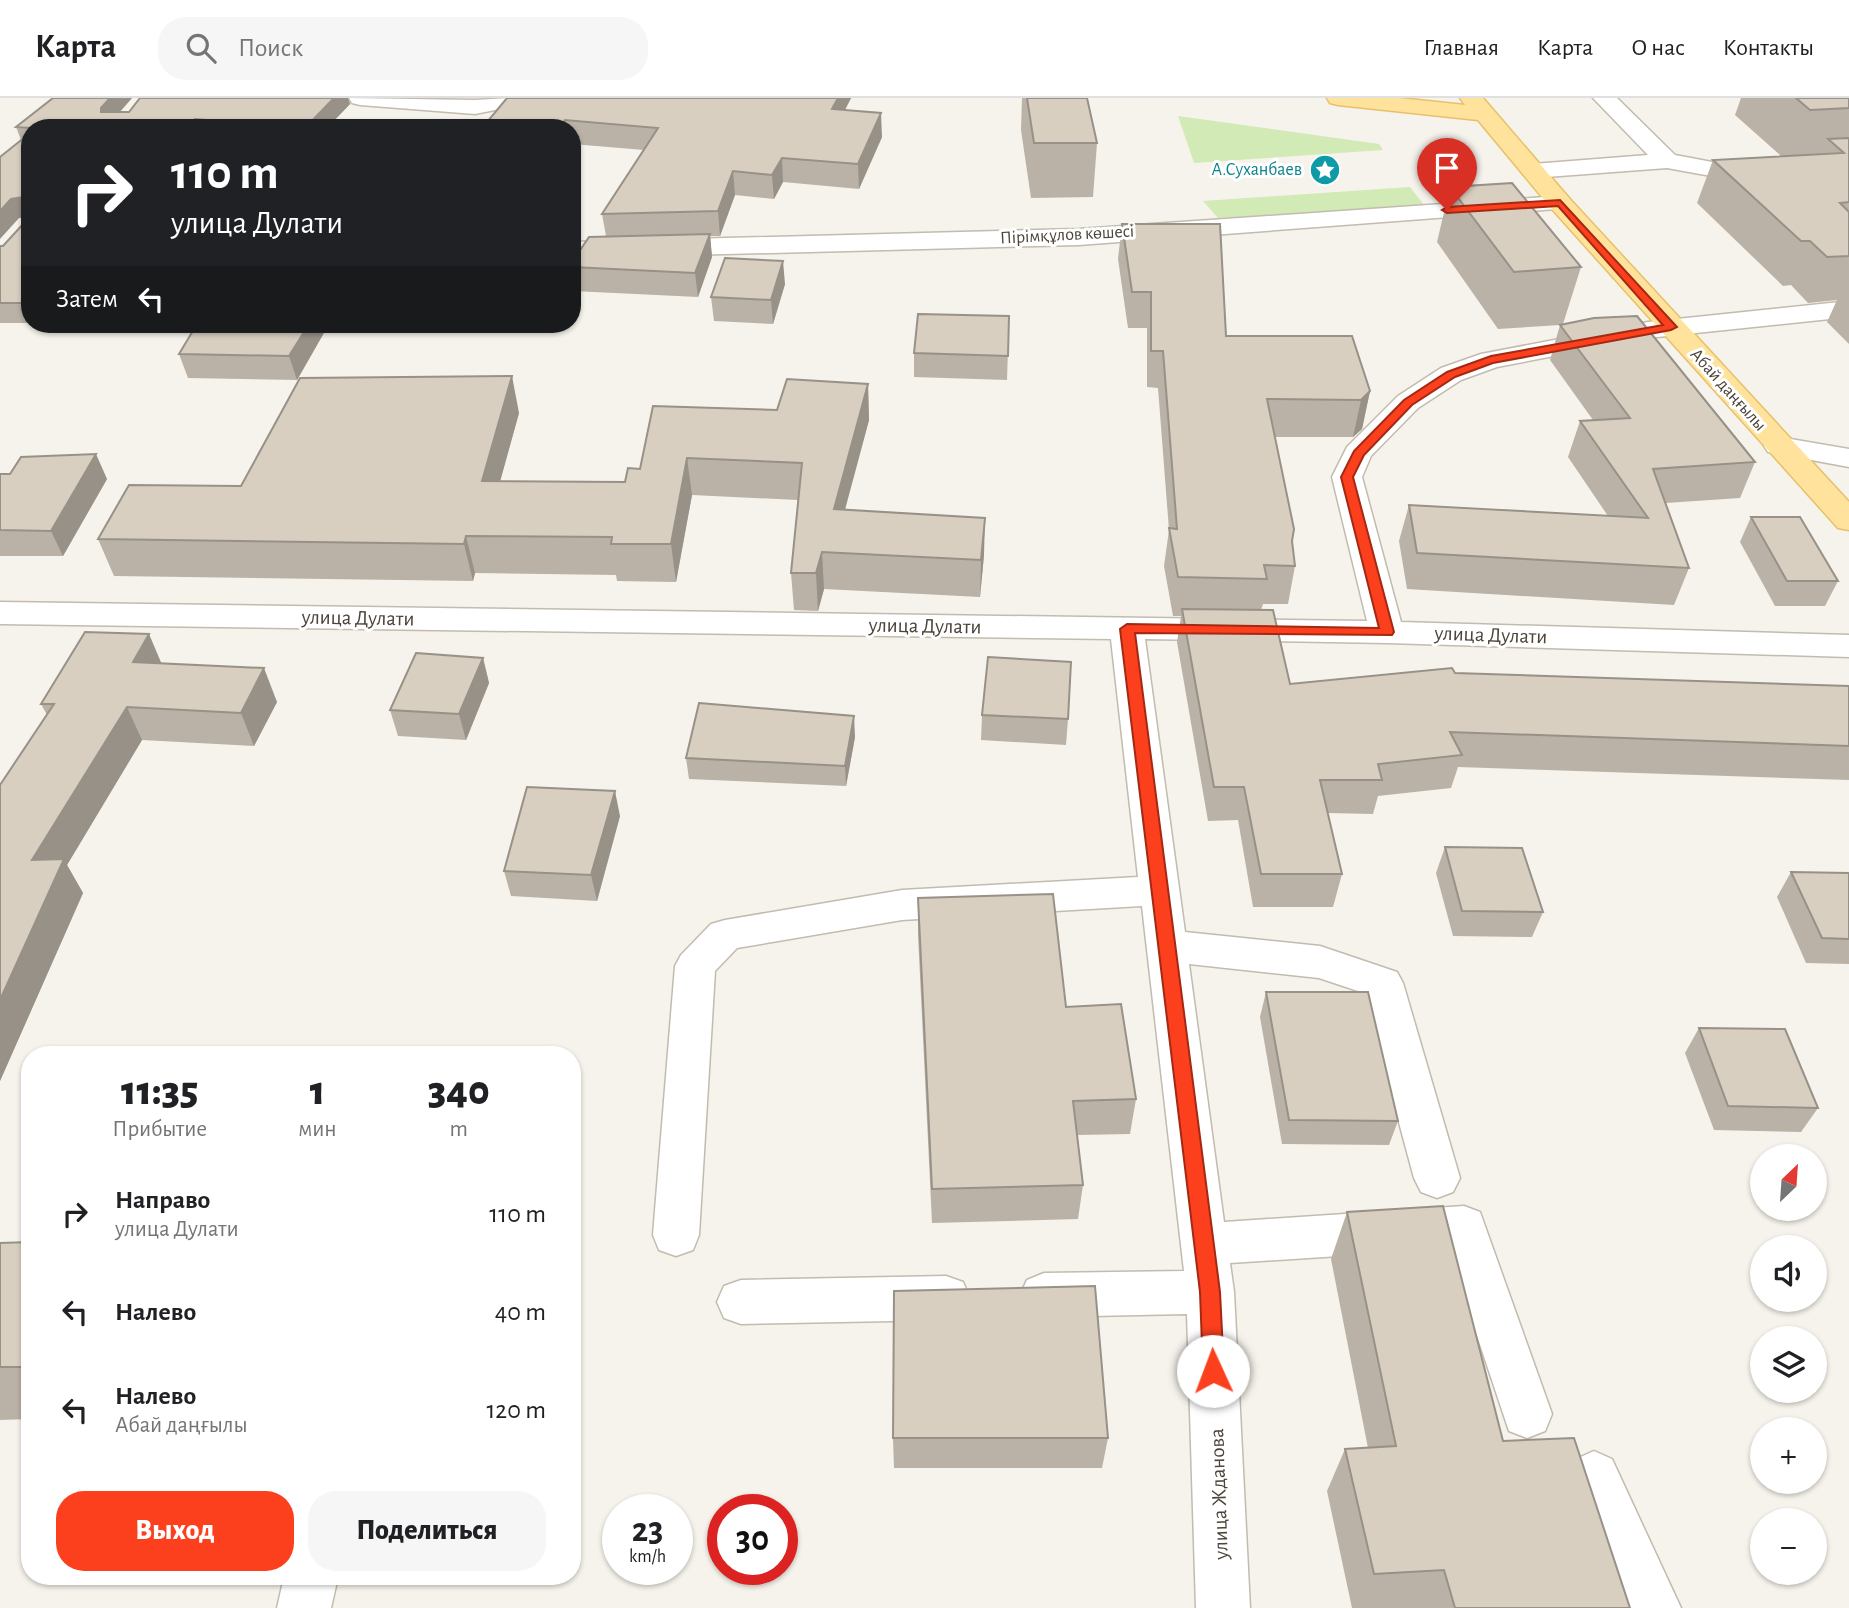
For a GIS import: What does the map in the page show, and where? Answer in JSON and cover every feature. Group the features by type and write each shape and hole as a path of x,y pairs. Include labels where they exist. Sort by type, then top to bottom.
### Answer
{"main road":[{"path":"1338,98 1478,106"},
{"name":"Абай даңғылы","path":"1478,106 1560,203 1849,521"}],"street":[{"path":"360,98 475,107 492,104 499,98"},
{"path":"1604,98 1667,161"},
{"path":"1533,171 1667,161 1744,175 1849,171"},
{"name":"Пірімқұлов көшесі","path":"581,250 1079,237 1560,203"},
{"path":"1387,632 1347,477 1358,453 1408,402 1451,374 1491,360 1671,327 1849,309"},
{"path":"1779,446 1849,458"},
{"name":"улица Дулати","path":"0,614 1387,632 1849,646"},
{"name":"улица Жданова","path":"1127,629 1210,1292 1223,1608"},
{"path":"676,1235 695,966 725,936 902,905 1159,890"},
{"path":"1167,946 1320,962 1382,983 1437,1178"},
{"path":"1204,1244 1464,1227 1527,1414"},
{"path":"741,1302 1210,1292"},
{"path":"1594,1476 1654,1608"},
{"path":"304,1608 309,1585"}],"green space":[{"path":"1178,116 1379,144 1383,150 1194,163"},
{"path":"1410,187 1425,206 1218,218 1203,201"}],"building":[{"path":"53,98 110,98 101,108 101,112 129,112 140,98 334,98 314,119 26,119"},
{"path":"507,98 838,98 832,109 881,113 858,164 782,158 772,175 733,171 718,211 602,214 658,128 581,121 581,119 490,119"},
{"path":"1027,98 1087,98 1097,143 1034,143"},
{"path":"1796,98 1849,98 1849,108 1810,110"},
{"path":"1849,138 1849,202 1840,203 1849,212 1849,256 1827,257 1810,241 1801,241 1713,160 1844,153 1828,139"},
{"path":"21,140 21,197 11,199 0,211 0,157"},
{"path":"1512,183 1581,267 1514,272 1450,187"},
{"path":"1122,224 1220,224 1226,336 1352,336 1370,391 1361,400 1267,399 1294,529 1292,541 1295,566 1264,565 1267,579 1178,577 1169,528 1177,529 1163,351 1151,351 1151,292 1132,292"},
{"path":"21,226 21,303 0,303 0,246"},
{"path":"710,234 695,273 581,267 581,249 589,237"},
{"path":"725,258 783,261 771,300 711,297"},
{"path":"918,314 1009,316 1008,356 914,353"},
{"path":"1637,316 1755,462 1653,469 1689,568 1417,553 1409,505 1648,518 1580,421 1630,418 1560,325 1594,318"},
{"path":"192,333 303,333 289,356 179,354"},
{"path":"512,376 482,481 625,482 628,468 640,469 653,406 777,410 787,379 868,384 834,509 985,518 981,560 822,552 816,573 791,573 802,463 687,458 671,544 611,544 612,537 466,536 464,544 98,539 129,485 241,486 300,378"},
{"path":"96,454 51,531 0,530 0,474 10,474 21,457"},
{"path":"1751,517 1800,517 1838,581 1787,581"},
{"path":"1182,609 1273,610 1290,684 1452,668 1455,673 1849,686 1849,746 1450,732 1462,755 1378,764 1382,780 1320,780 1342,874 1261,874 1244,787 1214,787"},
{"path":"85,632 149,634 133,662 264,668 241,713 127,707 32,860 64,859 0,1000 0,785 54,704 41,704"},
{"path":"416,653 483,658 459,714 390,710"},
{"path":"988,657 1071,662 1068,719 982,715"},
{"path":"699,703 854,716 845,766 686,758"},
{"path":"527,787 615,791 591,875 504,871"},
{"path":"1445,847 1522,848 1543,912 1462,911"},
{"path":"1791,872 1849,873 1849,939 1822,938"},
{"path":"1053,894 1066,1007 1121,1004 1136,1099 1073,1101 1083,1185 932,1189 918,898"},
{"path":"1266,992 1368,992 1398,1121 1289,1120"},
{"path":"1699,1028 1785,1029 1818,1108 1728,1106"},
{"path":"1443,1206 1503,1441 1574,1438 1630,1608 1455,1608 1444,1570 1374,1574 1345,1449 1396,1446 1347,1212"},
{"path":"21,1242 21,1367 0,1367 0,1243"},
{"path":"1095,1286 1108,1438 893,1438 894,1291"}],"place":[{"name":"А.Суханбаев","path":"1325,170"}],"route":[{"path":"1213,1371 1210,1292 1127,629 1387,632 1347,477 1358,453 1408,402 1451,374 1491,360 1671,327 1560,203 1447,210"}]}
